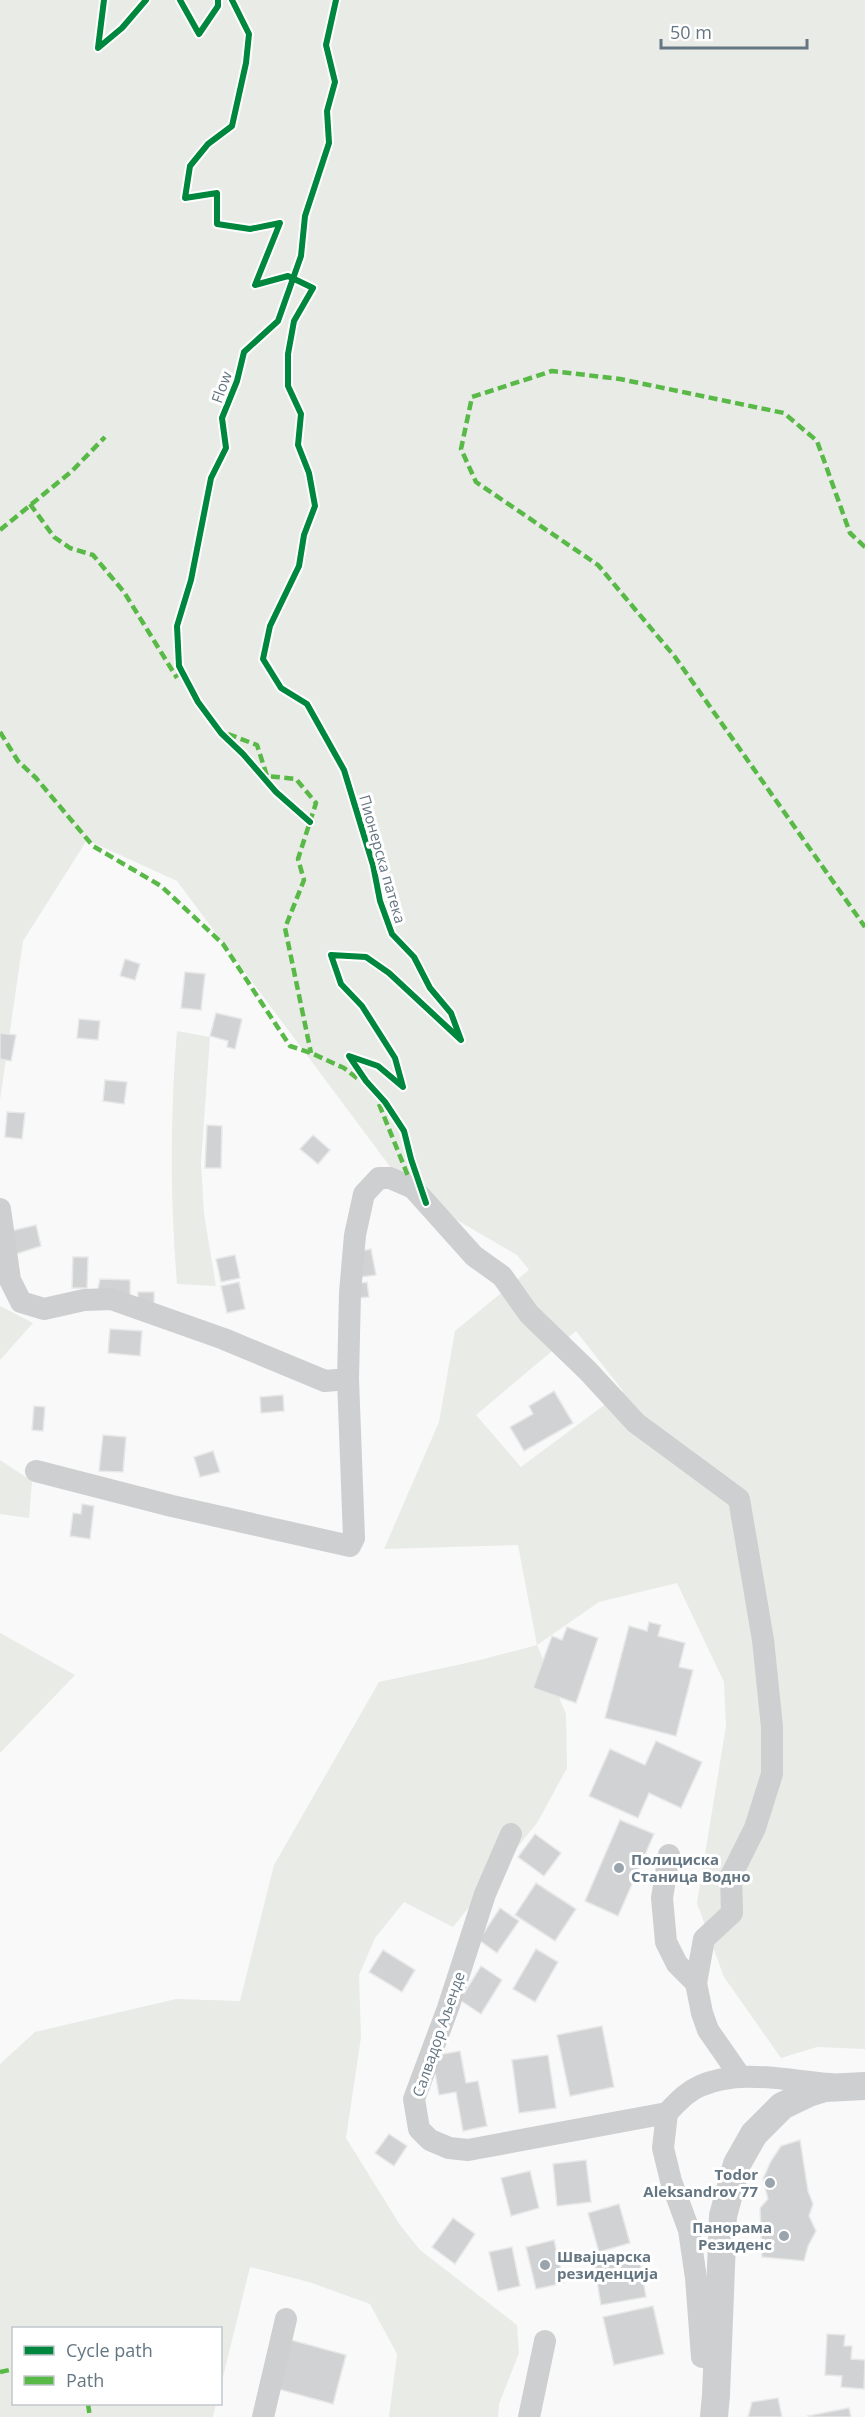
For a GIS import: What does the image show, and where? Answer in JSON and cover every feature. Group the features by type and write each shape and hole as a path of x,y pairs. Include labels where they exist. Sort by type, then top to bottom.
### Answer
{"street":[{"path":"36,1471 172,1506 350,1546 354,1538 348,1379 350,1293 355,1234 364,1194 379,1178 390,1178 413,1188 474,1256 502,1276 528,1314 588,1371 636,1423 739,1499 764,1640 772,1726 772,1774 755,1828 731,1876 732,1913 704,1939 696,1983 708,2031 740,2076"},
{"path":"0,1209 10,1280 21,1302 44,1309 84,1300 111,1299 224,1339 325,1381 348,1379"},
{"name":"Салвадор Аљенде","path":"511,1834 485,1894 448,2008 414,2099 419,2128 430,2140 449,2148 468,2150 667,2113"},
{"path":"669,1855 662,1898 666,1942 677,1964 696,1983"},
{"path":"702,2357 696,2278 689,2230 671,2181 663,2148 667,2113 682,2097 700,2086 740,2076 855,2086"},
{"path":"714,2417 723,2216 737,2163 754,2134 782,2106 809,2093 855,2086"},
{"path":"263,2417 286,2319"},
{"path":"529,2417 545,2341"}],"shaded area":[{"path":"0,0 865,0 865,2049 817,2047 781,2058 724,1977 697,1903 726,1726 724,1682 677,1583 599,1602 537,1645 518,1545 384,1549 439,1422 455,1331 529,1270 517,1255 409,1192 177,881 87,840 23,941 0,1100","holes":["576,1331 623,1391 521,1467 476,1415"]},
{"path":"177,1031 210,1037 201,1162 204,1214 216,1286 177,1284 172,1158"},
{"path":"0,1306 33,1323 0,1360"},
{"path":"0,1460 32,1481 29,1518 0,1514"},
{"path":"0,1633 75,1675 0,1753"},
{"path":"537,1645 566,1714 567,1768 537,1823 453,1927 404,1902 375,1938 359,1975 361,2037 346,2138 400,2225 420,2250 517,2325 519,2353 499,2404 498,2417 389,2417 397,2354 370,2304 309,2282 250,2267 222,2381 222,2327 12,2327 12,2405 216,2405 213,2417 0,2417 0,2064 35,2032 176,1999 240,2001 274,1865 379,1682"}],"building":[{"path":"125,959 140,964 135,980 120,976"},
{"path":"185,972 205,974 201,1010 181,1008"},
{"path":"216,1013 242,1019 235,1049 227,1047 228,1041 210,1036"},
{"path":"79,1019 100,1021 98,1040 77,1038"},
{"path":"0,1033 16,1035 11,1061 0,1059"},
{"path":"105,1080 127,1082 124,1104 103,1101"},
{"path":"7,1112 25,1113 22,1139 5,1137"},
{"path":"207,1125 222,1126 221,1168 205,1168"},
{"path":"313,1135 330,1150 318,1164 300,1149"},
{"path":"36,1225 41,1246 16,1254 11,1231"},
{"path":"371,1249 376,1275 361,1277 357,1252"},
{"path":"235,1255 240,1278 221,1282 216,1259"},
{"path":"73,1257 88,1257 87,1288 72,1288"},
{"path":"100,1279 130,1280 130,1302 97,1293"},
{"path":"239,1282 245,1309 227,1313 221,1286"},
{"path":"367,1282 369,1297 357,1298 355,1284"},
{"path":"138,1292 154,1292 154,1305 138,1304"},
{"path":"110,1329 142,1331 140,1356 108,1353"},
{"path":"554,1391 573,1423 524,1451 510,1427 533,1414 529,1406"},
{"path":"283,1395 284,1411 261,1413 260,1397"},
{"path":"34,1406 45,1407 43,1431 32,1430"},
{"path":"103,1435 126,1437 123,1472 99,1471"},
{"path":"213,1451 220,1472 200,1477 194,1457"},
{"path":"82,1504 94,1506 90,1539 70,1536 73,1513 81,1514"},
{"path":"649,1622 661,1625 658,1636 685,1643 679,1667 693,1670 676,1736 605,1718 629,1626 647,1631"},
{"path":"567,1627 598,1638 576,1703 533,1688 552,1636 562,1640"},
{"path":"656,1741 702,1762 681,1808 649,1793 638,1818 589,1796 610,1749 645,1765"},
{"name":"Полициска Станица Водно","path":"620,1820 654,1834 618,1916 585,1901"},
{"path":"535,1834 561,1853 544,1876 518,1857"},
{"path":"536,1883 576,1909 555,1941 515,1915"},
{"path":"500,1908 519,1921 497,1953 479,1940"},
{"path":"536,1949 558,1962 535,2002 513,1989"},
{"path":"383,1950 415,1970 402,1992 369,1972"},
{"path":"481,1966 502,1980 481,2014 460,2000"},
{"path":"602,2026 614,2087 570,2096 557,2035"},
{"path":"460,2051 466,2083 478,2081 487,2126 463,2131 456,2092 439,2095 432,2056"},
{"path":"548,2055 556,2108 519,2113 512,2060"},
{"path":"389,2134 407,2146 394,2166 375,2153"},
{"path":"800,2140 808,2191 813,2204 809,2216 816,2231 808,2246 804,2261 762,2257 760,2208 768,2199 763,2179 781,2146"},
{"path":"586,2160 591,2202 557,2206 553,2164"},
{"path":"530,2171 539,2208 511,2216 501,2178"},
{"path":"619,2204 630,2243 599,2252 588,2213"},
{"path":"453,2218 475,2234 455,2264 432,2247"},
{"name":"Швајцарска резиденција","path":"554,2240 564,2283 536,2289 526,2247"},
{"path":"512,2247 520,2286 498,2291 489,2252"},
{"path":"639,2256 646,2297 601,2305 594,2264"},
{"path":"653,2306 664,2354 614,2365 603,2317"},
{"path":"827,2334 845,2335 844,2346 852,2346 851,2359 865,2360 864,2389 841,2387 842,2376 825,2375"},
{"path":"291,2340 346,2355 333,2404 278,2389"},
{"path":"778,2398 782,2417 748,2417 752,2402"},
{"path":"849,2408 851,2417 808,2416"}],"marked path":[{"path":"865,547 850,533 817,441 784,413 620,379 552,371 472,397 461,449 476,482 598,565 675,657 865,927"},
{"path":"0,530 72,471 105,437"},
{"path":"30,504 54,537 70,548 93,555 124,592 177,678"},
{"path":"0,732 18,761 36,778 93,846 161,886 223,944 290,1046 344,1068 358,1079"},
{"path":"228,734 257,745 267,776 296,779 316,803 298,859 304,880 285,928 311,1053"},
{"path":"379,1104 408,1176"},
{"path":"0,2372 12,2369"},
{"path":"88,2405 90,2417"}],"cycle path":[{"path":"104,0 98,48 122,28 146,0"},
{"path":"180,0 199,34 218,6 218,0"},
{"name":"Пионерска патека","path":"232,0 249,34 246,63 232,126 208,144 190,166 185,198 217,193 217,224 250,229 280,223 255,285 288,276 313,288 294,321 288,354 288,386 301,414 298,445 309,473 315,506 304,535 299,566 270,626 263,659 281,688 307,704 344,770 373,865 380,901 392,934 414,957 430,988 451,1013 461,1040 389,973 366,957 331,955 341,984 362,1006 395,1058 403,1087 378,1066 349,1056 366,1081 385,1102 404,1131 426,1203"},
{"name":"Flow","path":"310,822 276,792 221,733 198,702 179,666 177,626 191,580 211,478 226,448 222,418 237,381 244,352 278,321 301,256 305,216 329,143 327,111 335,82 326,45 336,0"}],"place":[{"name":"Полициска Станица Водно","path":"619,1868"},
{"name":"Todor Aleksandrov 77","path":"770,2183"},
{"name":"Панорама Резиденс","path":"784,2236"},
{"name":"Швајцарска резиденција","path":"545,2265"}]}
